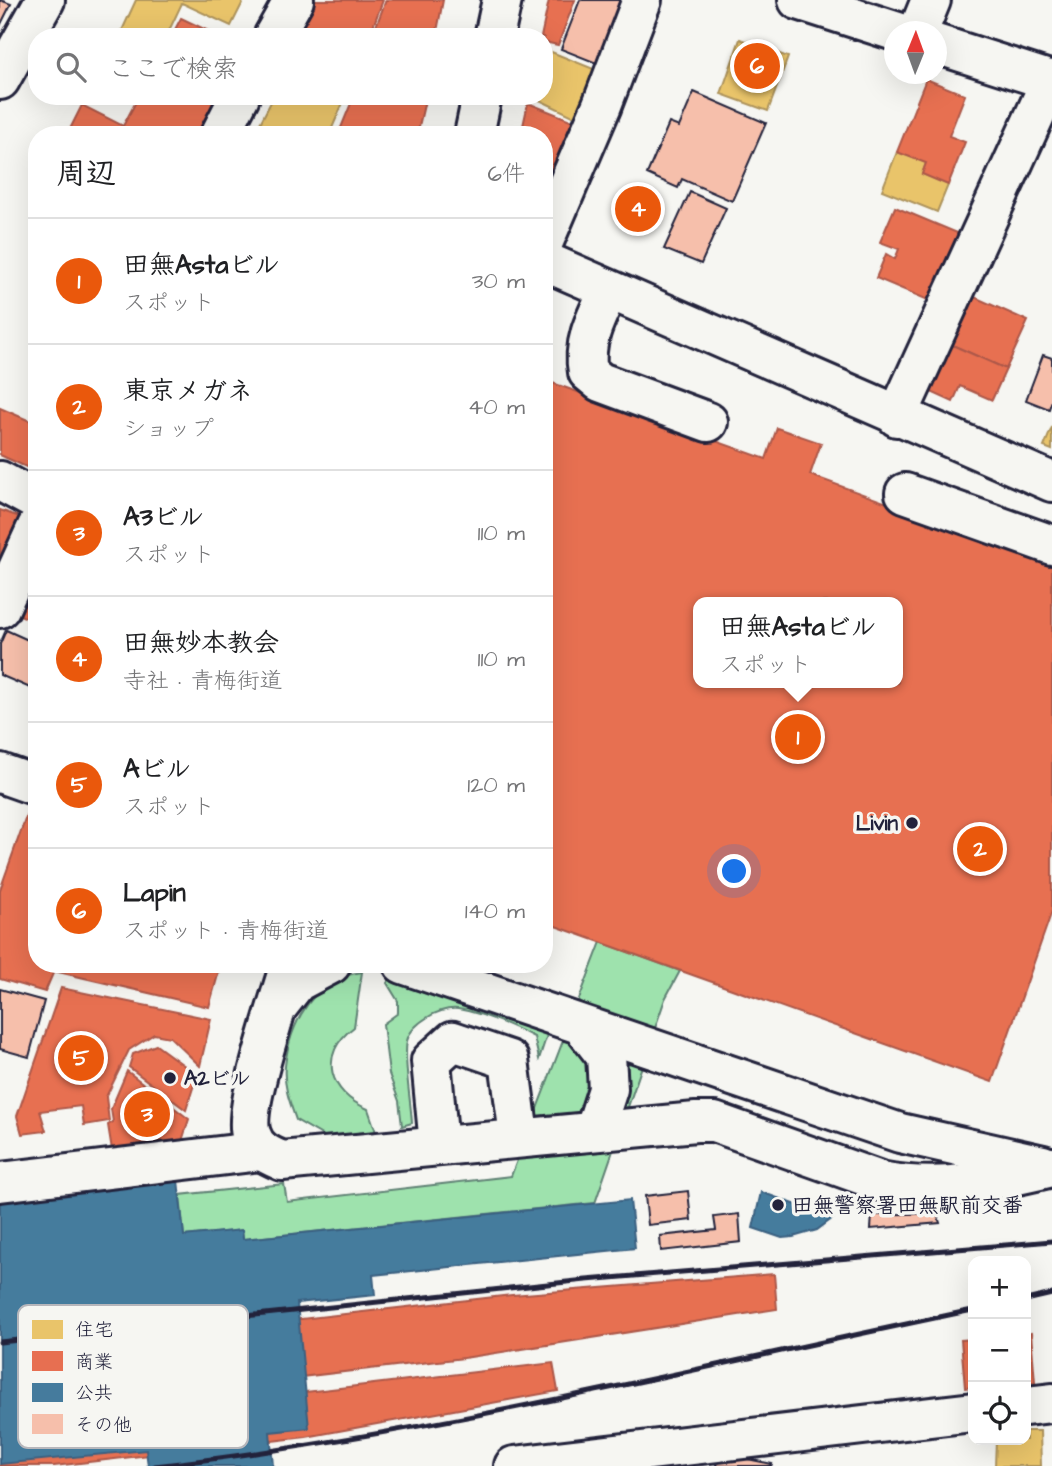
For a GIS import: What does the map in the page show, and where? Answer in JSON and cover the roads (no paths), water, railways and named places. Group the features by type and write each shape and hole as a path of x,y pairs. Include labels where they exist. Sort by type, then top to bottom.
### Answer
{"street":[{"path":"30,28 46,0"},
{"path":"278,28 294,0"},
{"path":"496,28 502,0"},
{"path":"798,0 884,28"},
{"path":"922,21 931,0"},
{"path":"553,220 642,11"},
{"path":"0,80 28,31"},
{"path":"897,416 1051,80 947,47"},
{"path":"225,126 235,105"},
{"path":"476,126 480,105"},
{"path":"553,265 1052,482"},
{"path":"609,290 593,325 584,356 588,372 600,382 708,422"},
{"path":"0,481 28,496"},
{"path":"905,493 1052,545"},
{"path":"0,608 28,547"},
{"path":"0,773 28,783"},
{"path":"261,1152 250,1133 251,1107 287,973"},
{"path":"278,1007 297,982 314,973"},
{"path":"428,973 584,1028 900,1133 1052,1167"},
{"path":"584,1028 606,1056 608,1089 595,1129"},
{"path":"439,1145 431,1061 453,1041 509,1060 519,1136"},
{"path":"0,1182 261,1152 282,1161 595,1129 714,1122 880,1181 912,1186 980,1184 1052,1167"},
{"path":"1031,1406 1052,1404"},
{"path":"514,1466 707,1454 968,1413"}],"railway":[{"path":"248,1316 586,1280 1052,1241"},
{"path":"1031,1299 1052,1294"},
{"path":"155,1466 258,1453 463,1418 968,1311"},
{"path":"0,1342 18,1340"}],"place":[{"name":"Lapin","path":"757,66"},
{"name":"田無妙本教会","path":"638,209"},
{"name":"田無Astaビル","path":"798,737"},
{"name":"Livin","path":"912,823"},
{"name":"東京メガネ","path":"980,849"},
{"name":"Aビル","path":"81,1058"},
{"name":"A2ビル","path":"170,1078"},
{"name":"A3ビル","path":"147,1114"},
{"name":"田無警察署田無駅前交番","path":"778,1205"}]}
